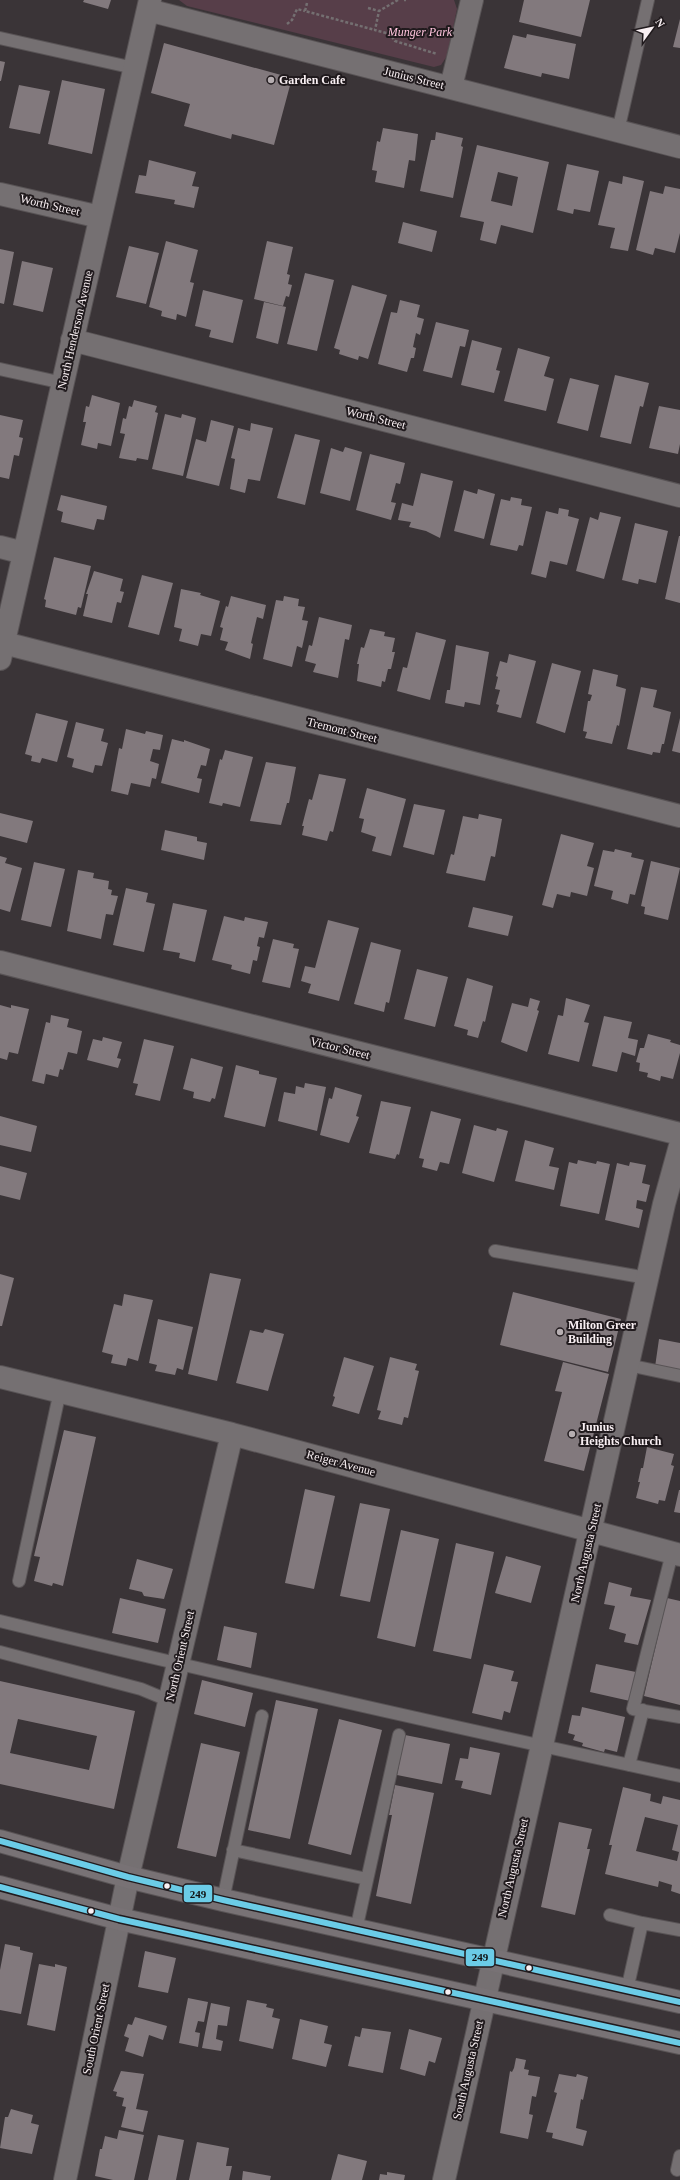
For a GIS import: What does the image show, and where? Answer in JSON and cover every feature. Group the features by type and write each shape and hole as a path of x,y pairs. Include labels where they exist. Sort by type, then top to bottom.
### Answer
{"main road":[{"path":"0,1841 128,1877 223,1900 680,2002"},
{"path":"0,1887 119,1919 680,2043"}],"street":[{"path":"451,87 472,0"},
{"name":"Junius Street","path":"149,5 680,147"},
{"name":"North Henderson Avenue","path":"2,651 149,5"},
{"name":"Worth Street","path":"0,194 100,217"},
{"name":"Worth Street","path":"72,340 680,496"},
{"path":"0,547 24,552"},
{"name":"Tremont Street","path":"2,651 680,816"},
{"name":"Victor Street","path":"0,962 680,1134"},
{"name":"North Augusta Street","path":"492,1960 591,1531 647,1278 672,1206 680,1146"},
{"name":"Reiger Avenue","path":"0,1376 232,1434 676,1554"},
{"name":"North Orient Street","path":"128,1877 232,1434"},
{"name":"South Orient Street","path":"65,2180 128,1877"},
{"name":"South Augusta Street","path":"444,2180 492,1960"}],"lane":[{"path":"618,131 648,0"},
{"path":"0,38 134,68"},
{"path":"0,369 63,383"},
{"path":"495,1251 647,1278"},
{"path":"628,1364 680,1376"},
{"path":"19,1581 60,1391"},
{"path":"676,1554 633,1709 680,1718"},
{"path":"0,1621 178,1664 541,1747 680,1776"},
{"path":"0,1652 141,1689 170,1701"},
{"path":"629,1765 643,1710"},
{"path":"223,1900 262,1716"},
{"path":"356,1930 399,1735"},
{"path":"233,1850 367,1879"},
{"path":"610,1915 680,1930"},
{"path":"627,1990 642,1923"},
{"path":"677,2170 680,2156"}],"path":[{"path":"368,8 379,11 398,0"},
{"path":"307,3 305,11 390,34 395,41 437,54"},
{"path":"375,30 379,11"}],"green space":[{"name":"Munger Park","path":"179,0 454,0 457,9 447,56 441,65 434,67 187,6"}],"building":[{"path":"84,0 111,0 108,9 83,2"},
{"path":"524,0 590,0 581,37 519,22"},
{"path":"680,19 680,48 673,47"},
{"path":"527,34 576,44 569,79 542,73 541,77 504,68 513,35 526,38"},
{"path":"164,43 292,78 274,145 232,134 231,139 184,126 190,104 151,93"},
{"path":"0,61 5,62 1,81 0,81"},
{"path":"62,80 105,89 92,154 48,144"},
{"path":"19,85 50,91 40,134 9,128"},
{"path":"383,128 418,134 415,161 409,160 404,188 375,182 377,171 372,170 377,141 380,142"},
{"path":"436,132 463,138 461,146 463,147 453,198 420,191 431,140 435,140"},
{"path":"477,145 549,162 533,233 501,225 496,244 480,240 484,222 460,217","holes":["498,172 518,177 512,206 491,201"]},
{"path":"149,160 196,172 192,186 199,187 194,208 174,204 175,200 135,193 139,175 146,176"},
{"path":"567,164 599,171 590,212 574,209 573,214 557,210"},
{"path":"623,176 644,181 628,251 610,248 615,228 598,225 609,181 622,184"},
{"path":"665,186 680,189 680,233 675,253 655,248 653,255 636,250 650,191 663,194"},
{"path":"403,222 437,231 432,252 398,243"},
{"path":"166,241 198,250 190,282 194,283 186,317 177,314 176,320 161,316 162,311 149,307"},
{"path":"267,241 293,247 287,274 290,275 288,284 292,285 289,297 286,296 283,306 254,299"},
{"path":"129,246 159,253 146,304 116,297"},
{"path":"0,249 14,252 4,304 0,303"},
{"path":"22,261 53,268 43,312 13,305"},
{"path":"305,273 334,280 317,351 287,344"},
{"path":"352,285 387,295 368,359 359,356 358,360 339,354 340,350 334,348"},
{"path":"203,290 243,300 233,343 209,337 211,330 195,326"},
{"path":"400,300 420,305 417,317 424,319 420,335 416,333 413,347 416,348 414,358 411,358 407,372 378,364 391,312 397,313"},
{"path":"264,302 286,307 278,344 256,338"},
{"path":"436,322 469,330 465,347 460,346 452,378 423,371"},
{"path":"472,340 502,348 496,370 500,371 494,393 461,385"},
{"path":"518,348 550,357 544,376 554,379 546,411 504,401"},
{"path":"615,375 649,383 643,407 640,406 631,444 600,437"},
{"path":"570,378 599,385 588,431 557,423"},
{"path":"92,395 120,403 111,446 98,443 97,449 81,445 86,422 83,422 86,406 89,407"},
{"path":"134,400 157,406 155,412 158,413 148,460 137,458 136,461 119,458 125,434 120,433 123,418 126,419 129,406 132,407"},
{"path":"659,406 680,410 680,444 678,454 649,448"},
{"path":"165,414 181,418 182,414 196,418 183,476 152,469"},
{"path":"0,415 23,420 19,437 23,438 19,456 14,455 9,479 0,477"},
{"path":"211,420 234,426 219,486 186,478 196,439 206,442"},
{"path":"251,423 273,428 260,481 248,479 245,493 230,489 235,459 231,458 238,428 250,431"},
{"path":"295,434 320,440 305,505 277,498"},
{"path":"345,447 362,452 350,501 320,493 331,448 343,452"},
{"path":"370,454 405,463 400,484 396,483 391,502 396,503 391,520 356,510"},
{"path":"421,473 453,481 440,538 426,531 409,527 411,522 398,520 402,503 413,506"},
{"path":"478,489 495,494 484,539 454,531 464,490 477,494"},
{"path":"61,495 107,506 104,520 97,519 94,530 61,522 63,512 57,510"},
{"path":"511,497 522,499 521,505 532,507 523,546 519,545 517,551 490,545 501,499 510,501"},
{"path":"559,508 569,510 568,516 579,519 567,565 550,561 546,578 531,574 546,511 558,514"},
{"path":"600,512 621,517 604,579 576,571 590,517 598,520"},
{"path":"635,523 668,531 656,583 639,579 638,584 622,580"},
{"path":"680,536 680,603 665,599"},
{"path":"54,557 91,566 81,608 78,607 76,615 45,607 46,600 44,599"},
{"path":"94,571 123,579 120,591 124,592 121,603 117,602 112,623 83,616 88,594 86,594"},
{"path":"142,575 173,583 159,635 128,627"},
{"path":"181,589 201,593 200,595 220,601 211,636 201,634 198,646 179,641 182,629 174,627"},
{"path":"231,596 266,605 263,619 257,617 251,643 253,644 250,659 225,650 228,642 220,640 223,628 220,627 226,606 228,607"},
{"path":"284,596 299,599 298,606 305,607 302,620 308,621 302,648 297,646 292,667 263,659 276,600 283,601"},
{"path":"319,617 352,625 349,640 345,639 338,678 313,672 316,664 305,661 309,645 312,646"},
{"path":"370,629 385,632 384,636 395,638 392,652 395,652 391,669 388,669 385,682 382,681 381,687 357,681 359,664 357,664 361,647 364,648"},
{"path":"416,632 446,640 430,700 397,691 403,667 407,668"},
{"path":"456,645 489,652 480,705 465,702 464,707 445,703 447,690 450,690"},
{"path":"509,654 536,661 521,718 497,712 499,705 496,704 500,690 495,689 498,677 496,676 500,661 507,663"},
{"path":"552,663 581,671 565,733 536,723"},
{"path":"593,669 618,675 616,686 626,689 619,726 617,725 612,744 585,738 587,732 583,731 588,701 590,701 592,695 588,694"},
{"path":"641,687 657,690 653,707 671,712 664,744 662,744 660,753 653,752 652,755 627,749"},
{"path":"36,713 68,721 57,762 42,758 40,763 31,761 32,756 25,754"},
{"path":"680,718 680,753 672,751"},
{"path":"76,722 104,729 101,741 108,743 102,766 95,765 93,773 72,767 74,759 67,757"},
{"path":"126,729 145,734 146,731 163,735 160,750 153,749 150,761 159,764 156,779 152,778 150,787 131,783 128,795 111,791 119,748 122,749"},
{"path":"172,739 184,742 184,740 210,749 206,766 201,765 197,778 202,779 199,793 161,783"},
{"path":"225,750 253,757 240,807 223,803 222,806 209,803 220,759 222,760"},
{"path":"266,762 296,767 289,803 287,803 281,825 250,821"},
{"path":"319,774 346,779 333,832 330,831 327,841 302,835 304,826 302,826 309,799 312,800"},
{"path":"367,788 406,799 391,856 372,851 376,837 361,832 364,819 359,818"},
{"path":"414,804 445,810 434,855 403,847"},
{"path":"0,813 33,821 27,843 0,836"},
{"path":"479,814 502,819 495,857 491,856 485,881 446,873 451,854 454,855 463,816 478,819"},
{"path":"165,830 197,837 197,841 207,843 204,860 161,850"},
{"path":"561,834 594,843 587,866 594,868 587,896 571,892 570,897 557,894 553,908 542,905"},
{"path":"615,849 632,853 631,857 644,860 635,895 630,894 628,904 611,899 613,891 594,886 603,850 614,852"},
{"path":"0,856 7,858 5,863 22,868 10,912 0,909"},
{"path":"651,861 680,868 668,920 644,914 645,907 641,906"},
{"path":"34,862 65,869 51,927 21,920"},
{"path":"78,870 94,873 93,878 109,881 108,889 112,890 111,895 118,896 113,915 106,914 101,939 67,931"},
{"path":"126,888 148,893 146,902 155,904 144,952 113,945"},
{"path":"173,903 207,910 195,962 179,958 180,953 163,950"},
{"path":"473,907 513,916 508,936 468,927"},
{"path":"224,916 244,921 245,917 268,922 264,938 259,937 257,946 260,947 257,961 253,960 250,974 231,969 232,965 212,960"},
{"path":"328,920 359,928 339,1001 308,993 311,984 301,981 305,966 315,968"},
{"path":"273,939 294,944 293,948 299,949 290,988 262,982"},
{"path":"371,942 401,950 389,1003 386,1002 384,1012 354,1004"},
{"path":"417,969 448,977 435,1027 404,1019"},
{"path":"467,978 493,986 485,1022 483,1021 478,1038 467,1035 468,1030 454,1026"},
{"path":"530,998 540,1001 537,1010 539,1011 527,1052 501,1042 512,1003 528,1007"},
{"path":"566,998 590,1005 584,1022 589,1023 579,1062 548,1054 558,1015 563,1016"},
{"path":"0,1005 11,1008 11,1005 29,1009 18,1054 9,1052 7,1060 0,1058"},
{"path":"51,1015 69,1019 67,1027 82,1031 77,1054 68,1052 63,1070 60,1069 58,1077 46,1074 44,1084 32,1081 46,1022 50,1023"},
{"path":"604,1016 632,1022 628,1038 638,1040 635,1056 622,1052 617,1072 592,1066"},
{"path":"648,1034 671,1040 670,1042 680,1045 680,1053 673,1079 661,1076 660,1081 647,1077 648,1073 639,1071 640,1063 636,1062 640,1048 644,1048"},
{"path":"103,1037 122,1042 117,1058 121,1059 118,1068 87,1060 93,1039 102,1041"},
{"path":"144,1039 174,1046 160,1101 135,1095 138,1084 133,1083"},
{"path":"191,1058 223,1067 215,1099 212,1098 210,1102 193,1098 194,1092 183,1089"},
{"path":"236,1065 259,1071 259,1074 277,1078 265,1127 224,1117"},
{"path":"305,1083 326,1087 317,1131 278,1121 284,1092 295,1094 296,1086 304,1088"},
{"path":"335,1087 362,1095 356,1116 359,1117 349,1143 320,1135 329,1098 332,1099"},
{"path":"381,1101 411,1107 399,1155 397,1154 395,1159 369,1153"},
{"path":"431,1111 461,1119 449,1164 440,1162 437,1171 422,1167 424,1159 419,1158"},
{"path":"0,1116 37,1126 31,1152 0,1145"},
{"path":"474,1125 496,1131 497,1128 508,1131 494,1182 462,1173"},
{"path":"525,1140 554,1148 549,1166 559,1168 554,1190 515,1181"},
{"path":"578,1160 596,1164 597,1161 610,1164 599,1214 560,1206 569,1162 577,1164"},
{"path":"630,1162 646,1165 642,1183 650,1185 646,1202 637,1200 636,1208 643,1210 639,1228 605,1220 617,1163 629,1166"},
{"path":"0,1166 27,1173 20,1200 0,1195"},
{"path":"210,1273 241,1279 217,1381 188,1374"},
{"path":"0,1274 14,1278 2,1326 0,1326"},
{"name":"Milton Greer Building","path":"513,1292 621,1319 608,1372 500,1345"},
{"path":"124,1294 153,1300 138,1361 128,1358 126,1366 111,1363 113,1355 102,1352 114,1304 122,1306"},
{"path":"158,1319 193,1327 183,1370 177,1368 175,1375 155,1371 157,1365 149,1363"},
{"path":"265,1329 284,1334 268,1391 236,1383 250,1330 263,1333"},
{"path":"659,1339 680,1343 680,1373 655,1367"},
{"path":"344,1357 374,1366 359,1414 332,1406 335,1397 333,1396"},
{"path":"390,1357 417,1364 415,1370 419,1371 408,1418 404,1417 402,1425 378,1419 381,1411 377,1410"},
{"name":"Junius Heights Church","path":"563,1362 609,1374 584,1471 544,1461 562,1392 555,1391"},
{"path":"64,1430 96,1437 63,1586 53,1583 52,1586 34,1581 40,1557 34,1556"},
{"path":"647,1447 674,1454 671,1465 674,1466 665,1501 659,1500 658,1504 636,1498 640,1482 638,1482 641,1468 643,1468"},
{"path":"305,1489 335,1496 314,1589 285,1583"},
{"path":"680,1490 680,1513 674,1512"},
{"path":"360,1503 390,1509 370,1602 340,1596"},
{"path":"401,1530 439,1539 415,1647 377,1638"},
{"path":"456,1543 494,1552 471,1659 433,1651"},
{"path":"506,1556 541,1566 531,1603 495,1593"},
{"path":"137,1559 173,1569 164,1599 144,1596 142,1592 129,1589"},
{"path":"609,1582 632,1588 630,1596 651,1600 638,1645 624,1642 626,1634 609,1629 615,1606 604,1604"},
{"path":"120,1598 166,1609 158,1643 112,1633"},
{"path":"667,1598 680,1601 680,1705 644,1696"},
{"path":"224,1626 257,1633 251,1668 217,1660"},
{"path":"484,1664 514,1671 511,1681 518,1682 510,1713 504,1711 502,1720 472,1713"},
{"path":"596,1664 636,1672 630,1701 590,1692"},
{"path":"202,1680 253,1693 245,1727 194,1714"},
{"path":"0,1681 135,1711 114,1809 0,1784","holes":["18,1719 97,1736 89,1770 10,1753"]},
{"path":"276,1700 318,1709 290,1839 248,1830"},
{"path":"582,1707 625,1717 617,1752 605,1749 604,1752 582,1746 583,1743 573,1740 575,1735 568,1733 572,1715 580,1716"},
{"path":"339,1719 382,1730 351,1855 308,1844"},
{"path":"405,1735 450,1744 442,1784 397,1775"},
{"path":"201,1743 240,1752 216,1857 177,1848"},
{"path":"470,1747 500,1753 491,1795 461,1788 463,1781 455,1780 460,1758 468,1759"},
{"path":"395,1785 434,1793 411,1904 376,1896 392,1815 389,1815"},
{"path":"623,1787 651,1794 650,1801 661,1804 663,1796 680,1800 680,1894 671,1891 672,1885 659,1881 658,1887 605,1874 612,1845 609,1845","holes":["645,1817 678,1825 672,1850 679,1852 677,1861 636,1851"]},
{"path":"559,1822 592,1829 587,1849 590,1849 575,1915 541,1907"},
{"path":"5,1944 20,1947 20,1950 33,1953 21,2014 0,2010 0,1970"},
{"path":"145,1951 176,1958 168,1993 138,1987"},
{"path":"39,1964 55,1967 55,1964 67,1967 55,2031 27,2025"},
{"path":"188,1998 208,2002 204,2022 198,2021 195,2032 200,2033 198,2047 179,2043"},
{"path":"247,2000 267,2004 266,2007 274,2009 272,2017 280,2019 273,2049 239,2041"},
{"path":"211,2003 230,2007 227,2026 218,2025 216,2039 223,2041 221,2051 202,2048"},
{"path":"135,2017 167,2026 163,2040 149,2035 143,2057 125,2051 129,2038 124,2036 128,2024 132,2025"},
{"path":"300,2019 328,2026 324,2043 332,2045 326,2067 292,2059"},
{"path":"362,2028 391,2032 383,2073 348,2066 355,2036 360,2037"},
{"path":"409,2029 442,2038 435,2063 429,2061 425,2076 400,2069"},
{"path":"516,2058 526,2060 524,2069 529,2070 528,2075 540,2077 536,2097 532,2096 529,2114 533,2115 528,2139 500,2133 510,2071 512,2072 514,2068"},
{"path":"121,2071 144,2074 136,2109 148,2111 143,2132 121,2127 126,2107 122,2106 124,2098 116,2096 117,2092 113,2091"},
{"path":"559,2074 576,2077 577,2074 588,2077 583,2100 581,2099 576,2128 587,2131 583,2146 552,2138 553,2133 546,2132 557,2093 554,2092"},
{"path":"11,2109 33,2115 31,2123 39,2125 32,2154 0,2148 5,2117 8,2117"},
{"path":"119,2130 144,2135 134,2180 113,2180 95,2176 100,2149 102,2149 105,2136 117,2139"},
{"path":"158,2135 184,2140 176,2180 148,2180"},
{"path":"197,2142 229,2148 226,2166 232,2166 229,2180 189,2180"},
{"path":"338,2154 367,2161 362,2180 331,2180"},
{"path":"243,2171 271,2176 270,2180 242,2180"},
{"path":"387,2172 405,2175 404,2180 379,2180 380,2174 387,2175"}],"transit line":[{"name":"249","path":"0,1841 128,1877 223,1900 680,2002"},
{"name":"249","path":"0,1887 119,1919 680,2043"}],"place":[{"name":"Garden Cafe","path":"271,80"},
{"name":"Milton Greer Building","path":"560,1332"},
{"name":"Junius Heights Church","path":"572,1434"}]}
